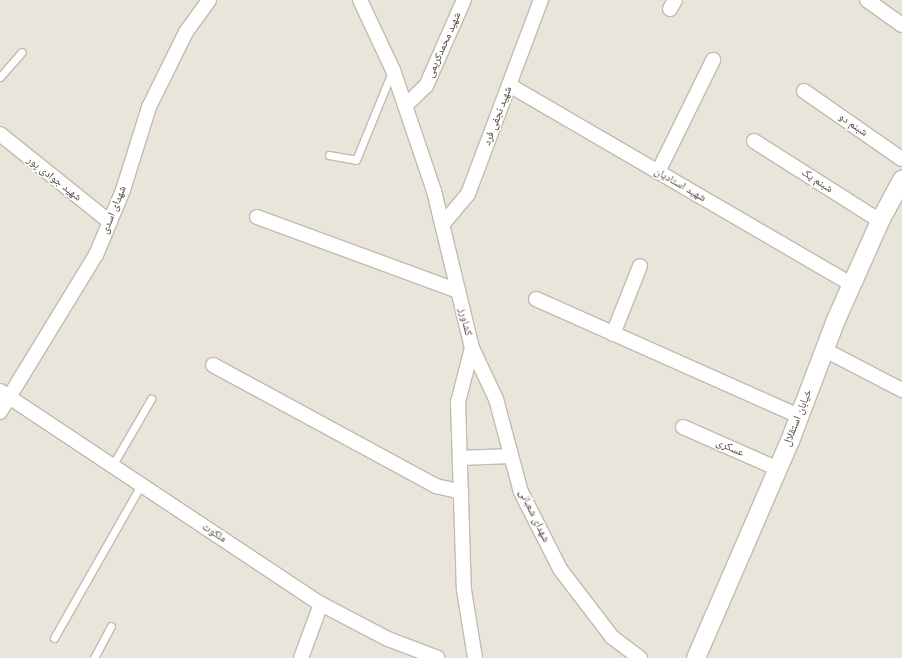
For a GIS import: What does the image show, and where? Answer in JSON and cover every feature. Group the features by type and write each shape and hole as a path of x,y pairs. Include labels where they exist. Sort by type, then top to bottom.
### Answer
{"street":[{"name":"شهدای اسدی","path":"0,412 5,394 96,255 123,190 149,107 186,32 209,0"},
{"name":"کشاورز","path":"360,0 393,70 434,191 472,348 458,402 464,590 475,658"},
{"name":"شهید محمدکریمی","path":"405,106 426,86 464,0"},
{"name":"شهید نجفی فرد","path":"442,225 468,194 541,0"},
{"path":"867,0 902,25"},
{"path":"658,172 713,60"},
{"name":"شهید استادیان","path":"509,85 852,285"},
{"name":"شبنم دو","path":"804,91 902,159"},
{"name":"شهید جوادی پور","path":"0,134 110,222"},
{"name":"شبنم یک","path":"754,141 880,221"},
{"name":"خیابان استقلال","path":"696,658 799,416 824,350 852,285 880,221 902,180"},
{"path":"257,217 458,291"},
{"path":"613,334 640,266"},
{"path":"536,300 799,416"},
{"name":"شهدای شعبانی","path":"472,348 496,399 521,492 560,569 612,637 640,658"},
{"path":"824,350 902,390"},
{"path":"214,366 436,486 461,492"},
{"name":"ملکوت","path":"5,394 141,486 321,604 388,639 438,658"},
{"name":"عسکری","path":"683,427 776,468"},
{"path":"460,458 511,456"},
{"path":"301,658 321,604"}],"lane":[{"path":"0,77 22,52"},
{"path":"329,155 356,160 393,70"},
{"path":"112,466 151,399"},
{"path":"54,638 141,486"},
{"path":"94,658 111,626"}],"shaded area":[{"path":"0,0 902,0 902,658 0,658"}]}
